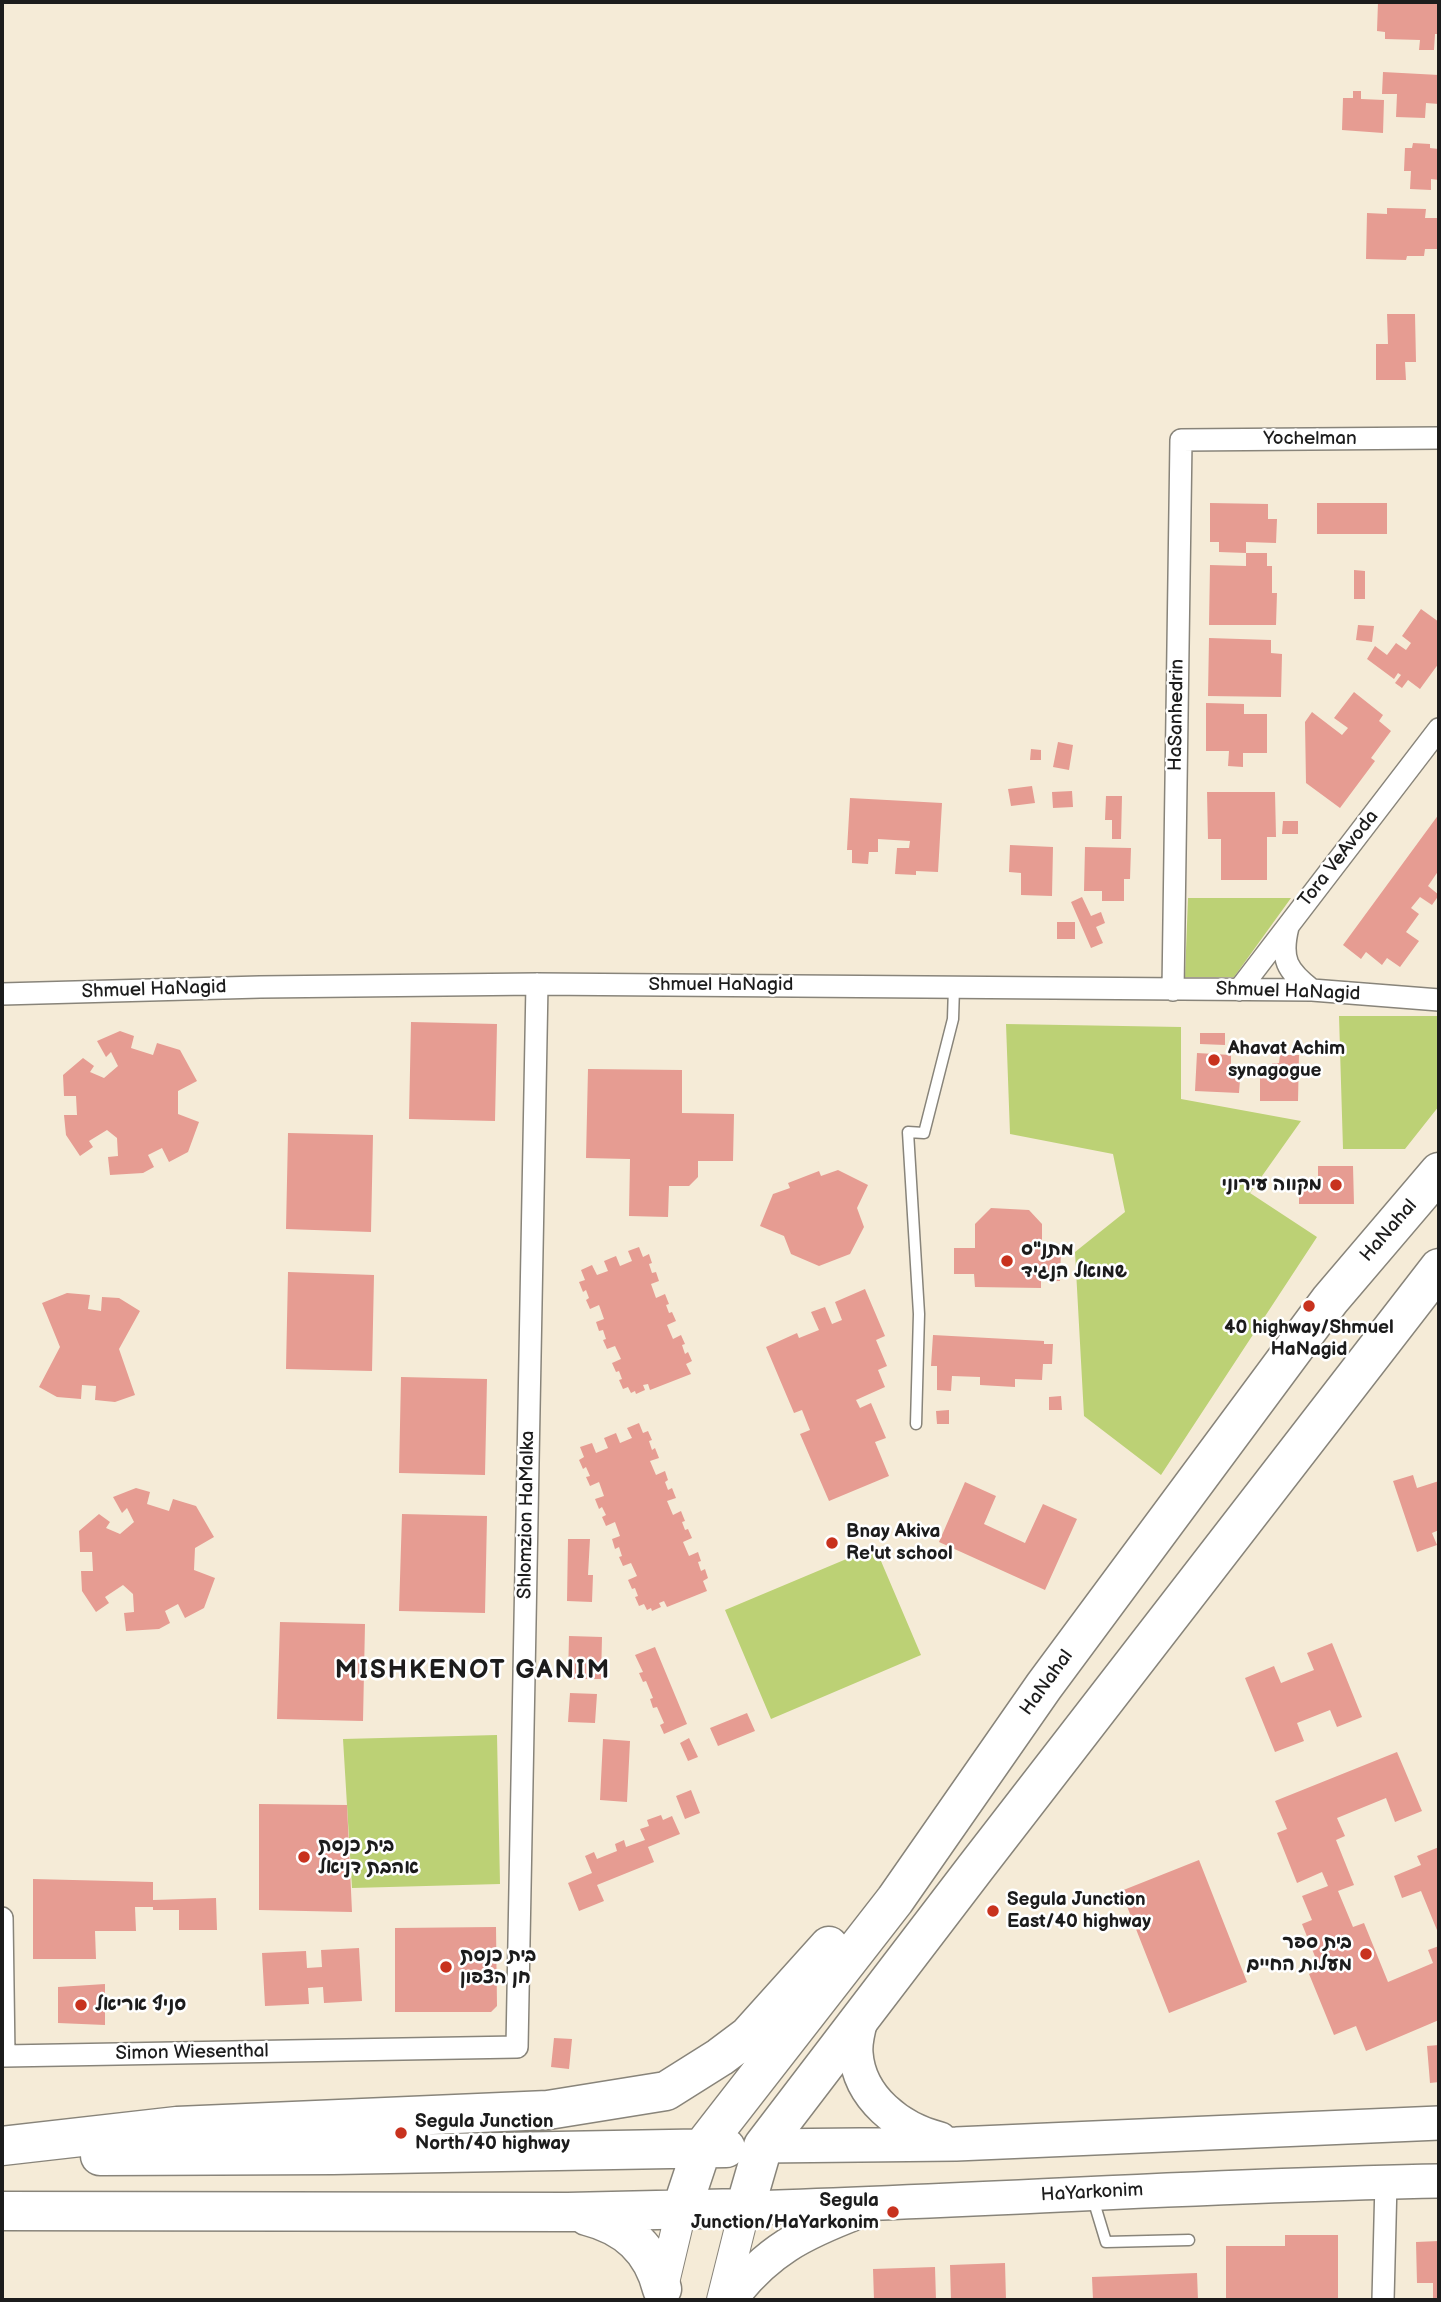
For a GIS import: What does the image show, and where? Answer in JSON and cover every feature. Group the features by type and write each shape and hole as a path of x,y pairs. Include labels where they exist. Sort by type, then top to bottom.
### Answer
{"highway":[{"name":"HaNahal","path":"681,2211 702,2148 895,1899 1044,1686 1330,1300 1439,1172"},
{"path":"2,2211 681,2211 745,2208 763,2146 1439,1268"},
{"path":"2,2146 177,2126 548,2110 666,2091 748,2036 816,1962 1044,1686"},
{"path":"2,2152 55,2157 333,2155 763,2146"},
{"path":"568,2211 612,2224 628,2233 652,2261 661,2295"}],"main road":[{"path":"860,2020 856,2054 861,2076 872,2097 889,2114 910,2128 956,2144"},
{"path":"763,2146 956,2144 1439,2123"},
{"name":"HaYarkonim","path":"745,2208 1439,2181"},
{"path":"730,2300 776,2250 828,2223 877,2204"}],"street":[{"name":"Yochelman","path":"1181,440 1439,438"},
{"name":"HaSanhedrin","path":"1173,990 1181,440"},
{"name":"Tora VeAvoda","path":"1239,990 1439,729"},
{"path":"1289,924 1283,945 1286,962 1294,976 1312,990"},
{"name":"Shmuel HaNagid","path":"2,995 260,987 537,984 1312,990 1439,1000"},
{"name":"Shlomzion HaMalka","path":"517,2047 537,984"},
{"name":"Simon Wiesenthal","path":"2,1918 4,2056 517,2047"},
{"path":"1383,2300 1385,2182"},
{"path":"722,2300 745,2208"},
{"path":"661,2295 681,2211"}],"lane":[{"path":"916,1424 919,1314 908,1132 924,1132 953,1019 954,987"},
{"path":"1091,2193 1106,2242 1189,2240"}],"green space":[{"path":"1188,898 1291,898 1234,977 1185,977"},
{"path":"1339,1016 1439,1016 1439,1106 1405,1149 1343,1149"},
{"path":"1006,1024 1181,1027 1181,1099 1301,1121 1250,1193 1317,1237 1161,1475 1084,1416 1075,1252 1125,1212 1113,1154 1010,1134"},
{"path":"875,1547 921,1655 771,1719 725,1610"},
{"path":"497,1735 500,1884 352,1888 343,1739"}],"building":[{"path":"1378,2 1439,2 1439,34 1435,34 1434,50 1419,50 1420,40 1385,39 1385,32 1377,31"},
{"path":"1383,72 1439,75 1439,104 1426,103 1425,118 1396,117 1397,94 1382,94"},
{"path":"1353,91 1361,91 1361,99 1384,100 1383,133 1342,130 1343,98 1353,98"},
{"path":"1413,143 1430,144 1430,148 1439,149 1439,180 1431,179 1431,190 1410,189 1411,171 1404,171 1405,148 1412,148"},
{"path":"1387,208 1426,209 1425,218 1439,218 1439,249 1425,249 1424,256 1407,256 1406,260 1366,259 1367,213 1387,214"},
{"path":"1387,314 1415,314 1416,362 1405,362 1406,380 1376,380 1376,344 1388,344"},
{"path":"1210,503 1268,504 1268,519 1277,519 1276,543 1246,542 1246,553 1219,552 1219,542 1210,542"},
{"path":"1317,503 1387,503 1387,534 1317,534"},
{"path":"1246,553 1267,553 1267,566 1272,566 1272,593 1277,593 1276,625 1209,625 1210,565 1246,566"},
{"path":"1354,570 1365,571 1365,599 1354,599"},
{"path":"1421,609 1439,622 1439,663 1420,689 1408,680 1402,688 1395,683 1401,675 1398,673 1394,679 1367,659 1375,646 1387,655 1396,643 1406,650 1411,643 1402,636"},
{"path":"1358,625 1374,626 1372,642 1356,640"},
{"path":"1209,638 1271,640 1271,653 1282,654 1281,697 1208,696"},
{"path":"1354,692 1383,715 1379,721 1391,731 1371,758 1375,761 1340,808 1306,783 1305,722 1312,712 1342,735 1348,728 1334,718"},
{"path":"1206,703 1244,704 1244,714 1267,714 1267,753 1243,753 1243,767 1228,766 1229,751 1206,751"},
{"path":"1058,742 1073,745 1069,770 1053,767"},
{"path":"1031,749 1041,750 1041,760 1030,760"},
{"path":"1032,786 1035,803 1011,806 1008,789"},
{"path":"1072,791 1073,807 1053,808 1052,792"},
{"path":"1207,792 1275,792 1276,837 1267,837 1267,880 1221,880 1221,839 1208,839"},
{"path":"1106,796 1122,796 1121,839 1112,839 1112,820 1105,820"},
{"path":"850,798 942,803 938,872 895,874 897,848 909,848 910,841 878,839 878,852 869,852 868,864 852,863 852,850 847,850"},
{"path":"1439,814 1439,870 1428,886 1439,895 1432,905 1420,897 1411,908 1419,914 1406,932 1419,941 1400,967 1387,958 1382,965 1366,952 1361,959 1343,945"},
{"path":"1283,821 1298,821 1298,834 1282,834"},
{"path":"1010,845 1053,847 1052,896 1021,895 1021,873 1009,872"},
{"path":"1085,847 1131,848 1130,879 1124,879 1124,901 1102,901 1102,891 1084,891"},
{"path":"1082,897 1091,916 1101,912 1105,923 1096,927 1103,943 1091,948 1071,902"},
{"path":"1057,922 1075,922 1075,939 1057,939"},
{"path":"411,1022 497,1024 495,1121 409,1119"},
{"path":"120,1031 134,1036 131,1048 153,1055 157,1043 180,1050 197,1081 178,1091 178,1114 199,1122 188,1152 169,1162 162,1148 148,1155 154,1167 143,1173 110,1175 108,1157 118,1156 117,1138 107,1130 89,1141 93,1147 80,1156 66,1135 64,1115 77,1115 76,1096 64,1096 63,1075 83,1058 94,1066 90,1072 104,1078 118,1066 111,1052 106,1057 97,1041"},
{"path":"1200,1033 1225,1033 1225,1045 1200,1044"},
{"name":"Ahavat Achim synagogue","path":"1197,1053 1231,1055 1231,1066 1241,1067 1239,1093 1195,1091"},
{"path":"1280,1055 1299,1055 1298,1101 1260,1101 1260,1071 1272,1071 1272,1063 1279,1063"},
{"path":"588,1069 682,1070 682,1113 734,1114 733,1161 698,1161 698,1177 689,1186 669,1186 668,1217 629,1216 630,1159 586,1158"},
{"path":"288,1133 373,1135 371,1232 286,1229"},
{"path":"1318,1166 1353,1166 1354,1204 1299,1204 1299,1184 1318,1184"},
{"path":"838,1170 868,1185 857,1208 864,1227 850,1254 819,1266 791,1254 784,1236 760,1226 773,1194 790,1188 788,1183 819,1171 821,1176"},
{"name":"מתנ\"ס שמואל הנגיד","path":"991,1208 1029,1210 1042,1224 1042,1248 1061,1248 1060,1281 1041,1281 1041,1288 975,1287 974,1274 954,1274 954,1248 975,1248 975,1224"},
{"path":"639,1247 643,1257 649,1254 652,1273 656,1272 659,1281 651,1284 656,1298 665,1294 669,1313 672,1312 676,1321 667,1325 673,1339 681,1335 685,1354 688,1352 692,1361 686,1364 691,1374 650,1390 648,1384 643,1385 645,1390 636,1394 635,1391 631,1393 628,1387 623,1389 619,1371 616,1372 612,1363 621,1359 615,1346 607,1349 603,1330 599,1331 596,1322 604,1319 599,1305 590,1309 586,1290 583,1292 579,1282 585,1280 581,1270 592,1265 597,1275 608,1271 604,1261 616,1256 620,1266 632,1261 628,1251"},
{"path":"288,1272 374,1275 372,1371 286,1369"},
{"path":"865,1289 885,1336 876,1340 887,1366 878,1370 885,1387 856,1400 860,1408 871,1403 886,1438 875,1442 889,1476 829,1501 800,1434 810,1430 802,1410 794,1413 766,1347 797,1333 799,1338 819,1330 811,1312 825,1307 832,1324 842,1320 835,1302"},
{"path":"67,1293 90,1295 88,1309 101,1311 102,1297 119,1298 140,1311 119,1349 135,1395 115,1402 95,1400 96,1386 82,1385 81,1399 57,1397 39,1387 60,1347 42,1303"},
{"path":"933,1335 1044,1341 1044,1344 1053,1344 1052,1364 1043,1364 1042,1380 1015,1379 1015,1387 980,1385 980,1377 952,1376 951,1391 937,1390 937,1366 931,1366"},
{"path":"401,1377 487,1379 485,1475 399,1473"},
{"path":"1061,1396 1062,1410 1049,1410 1049,1397"},
{"path":"949,1410 949,1424 937,1424 936,1411"},
{"path":"639,1423 643,1433 648,1431 652,1450 655,1448 659,1458 650,1461 656,1475 665,1471 668,1490 672,1488 676,1498 667,1501 673,1515 681,1511 685,1530 688,1529 692,1538 683,1542 689,1556 698,1552 701,1571 705,1569 708,1578 703,1581 707,1591 667,1607 664,1601 659,1603 661,1607 652,1611 651,1608 647,1610 644,1604 639,1606 635,1588 632,1589 628,1580 637,1576 631,1563 623,1566 619,1547 615,1549 612,1539 620,1536 615,1522 606,1526 602,1517 606,1515 602,1507 599,1509 595,1499 604,1496 599,1482 590,1486 586,1477 590,1476 579,1460 584,1457 580,1447 592,1443 596,1453 608,1448 604,1438 616,1433 620,1443 632,1438 627,1428"},
{"path":"1413,1475 1417,1488 1439,1481 1439,1530 1432,1533 1437,1545 1417,1552 1393,1481"},
{"path":"965,1482 996,1496 984,1524 1025,1543 1043,1504 1077,1519 1045,1590 939,1542"},
{"path":"136,1488 150,1492 147,1504 169,1511 173,1499 196,1506 214,1537 195,1548 194,1570 215,1578 204,1608 185,1618 178,1604 165,1611 170,1623 159,1629 126,1631 124,1613 134,1612 133,1594 123,1585 105,1597 109,1603 96,1612 82,1591 81,1571 93,1571 92,1552 80,1552 79,1531 99,1514 110,1522 106,1528 120,1534 134,1522 127,1508 122,1513 113,1497"},
{"path":"402,1514 487,1516 485,1613 399,1611"},
{"path":"568,1539 590,1539 588,1575 593,1575 592,1602 567,1601"},
{"path":"280,1622 365,1624 363,1721 277,1719"},
{"path":"569,1636 602,1637 601,1679 568,1679"},
{"path":"1332,1643 1362,1717 1337,1727 1330,1710 1297,1723 1304,1741 1275,1752 1245,1678 1274,1666 1281,1683 1314,1670 1307,1653"},
{"path":"655,1647 687,1724 664,1734 660,1725 664,1723 657,1707 653,1708 650,1699 653,1698 646,1681 643,1682 639,1673 643,1672 635,1655"},
{"path":"570,1693 597,1694 595,1723 568,1722"},
{"path":"747,1713 755,1731 718,1746 710,1728"},
{"path":"689,1738 698,1757 688,1761 680,1743"},
{"path":"603,1739 630,1741 627,1802 600,1800"},
{"path":"1397,1752 1422,1811 1395,1822 1386,1798 1337,1818 1345,1836 1336,1840 1354,1885 1338,1891 1353,1927 1364,1923 1388,1982 1433,1963 1428,1950 1439,1946 1439,2020 1366,2051 1356,2026 1334,2035 1309,1974 1320,1969 1302,1924 1312,1920 1302,1896 1328,1886 1322,1872 1297,1883 1277,1833 1287,1829 1275,1801"},
{"path":"691,1790 700,1813 685,1819 676,1796"},
{"name":"בית כנסת אהבת דניאל","path":"259,1804 347,1805 352,1912 259,1910"},
{"path":"661,1815 663,1820 672,1816 680,1834 648,1847 654,1862 597,1885 604,1901 579,1911 568,1883 592,1873 585,1856 594,1852 597,1859 617,1851 615,1844 624,1840 626,1847 645,1840 640,1829 649,1826 647,1820"},
{"path":"1439,1847 1439,1935 1421,1891 1402,1898 1394,1876 1421,1865 1417,1856"},
{"path":"1199,1860 1247,1982 1169,2013 1121,1891"},
{"path":"33,1879 153,1882 153,1900 216,1898 217,1930 179,1930 179,1910 135,1907 136,1931 95,1931 96,1959 33,1959"},
{"name":"בית כנסת חן הצפון","path":"496,1927 497,2006 491,2012 395,2012 395,1928"},
{"path":"359,1948 362,2001 324,2003 323,1987 308,1988 309,2004 265,2006 262,1953 306,1951 307,1968 322,1967 321,1950"},
{"name":"סניף אריאל","path":"105,1984 105,2025 58,2023 58,1987"},
{"path":"554,2038 572,2039 569,2069 551,2067"},
{"path":"1439,2045 1439,2082 1430,2083 1427,2046"},
{"path":"1285,2235 1338,2235 1338,2300 1226,2300 1226,2246 1285,2246"},
{"path":"1439,2241 1439,2300 1433,2300 1433,2283 1417,2283 1416,2242"},
{"path":"1005,2263 1006,2300 951,2300 950,2265"},
{"path":"935,2267 936,2300 874,2300 873,2269"},
{"path":"1197,2273 1198,2300 1093,2300 1092,2277"}],"place":[{"name":"Ahavat Achim synagogue","path":"1214,1060"},
{"name":"מקווה עירוני","path":"1336,1185"},
{"name":"מתנ\"ס שמואל הנגיד","path":"1007,1261"},
{"name":"40 highway/Shmuel HaNagid","path":"1309,1306"},
{"name":"Bnay Akiva Re'ut school","path":"832,1543"},
{"name":"בית כנסת אהבת דניאל","path":"304,1857"},
{"name":"Segula Junction East/40 highway","path":"993,1911"},
{"name":"בית ספר מעלות החיים","path":"1366,1954"},
{"name":"בית כנסת חן הצפון","path":"446,1967"},
{"name":"סניף אריאל","path":"81,2005"},
{"name":"Segula Junction North/40 highway","path":"401,2133"},
{"name":"Segula Junction/HaYarkonim","path":"893,2212"}],"district":[{"name":"MISHKENOT GANIM","path":"473,1671"}]}
